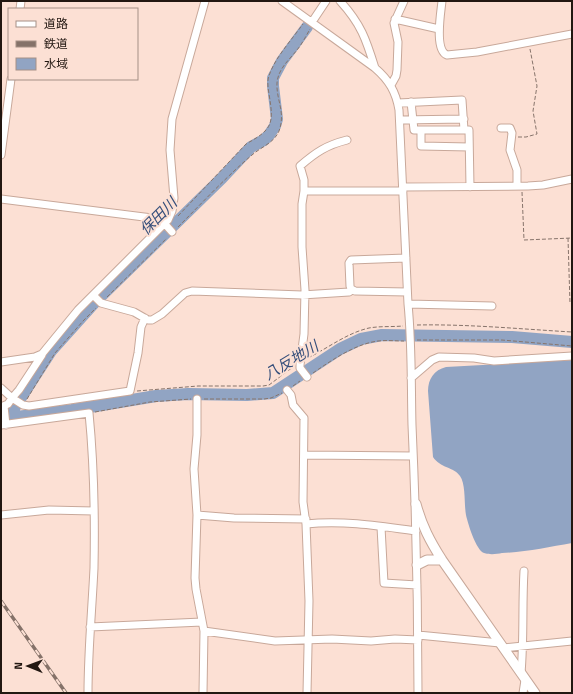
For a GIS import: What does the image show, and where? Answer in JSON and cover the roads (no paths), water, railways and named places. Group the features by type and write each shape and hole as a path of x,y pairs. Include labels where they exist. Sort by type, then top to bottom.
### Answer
{"street":[{"path":"88,693 94,569 94,511 89,413 4,424 4,409 19,390 42,354 78,310 97,299 169,227 174,198 170,150 172,119 205,1"},
{"path":"282,1 375,68 391,85 398,103 410,327 416,504 418,693"},
{"path":"311,21 326,1"},
{"path":"340,1 359,25 365,36 375,68"},
{"path":"391,85 396,76 397,70 398,42 395,20 404,1"},
{"path":"442,1 439,30 441,50 443,54 446,55 477,52 572,34"},
{"path":"395,20 439,30"},
{"path":"1,155 11,80"},
{"path":"398,103 462,100 464,130"},
{"path":"412,102 412,120 414,130 469,130 470,187"},
{"path":"400,120 464,119"},
{"path":"501,128 510,128 512,137 510,150 517,170 519,186"},
{"path":"421,131 421,146 469,147"},
{"path":"303,371 305,294 302,247 302,204 304,191 300,166 324,148 347,140"},
{"path":"304,191 543,185 572,179"},
{"path":"1,199 169,227"},
{"path":"352,290 350,286 349,263 351,260 406,258"},
{"path":"97,299 134,312 148,320 156,318 185,293 192,291 305,294 349,292 352,290 407,292"},
{"path":"408,304 492,306"},
{"path":"1,388 12,398 23,405 29,406 130,392 138,354 141,327 145,318"},
{"path":"1,362 35,357 42,354"},
{"path":"411,378 432,360 439,357 474,358 494,361 572,356"},
{"path":"287,390 290,393 293,405 304,418 303,502 306,521 309,601 307,693"},
{"path":"197,399 197,435 194,469 197,515 195,578 204,631 203,693"},
{"path":"304,455 414,456"},
{"path":"416,504 423,527 442,560 534,693"},
{"path":"1,515 48,510 94,511"},
{"path":"197,515 355,523 416,531"},
{"path":"381,527 384,583 417,585"},
{"path":"417,565 427,560 442,560"},
{"path":"523,693 522,596 524,570"},
{"path":"90,627 202,622"},
{"path":"204,631 268,640 332,639 366,641 418,637 502,646 523,646 572,641"}],"water":[{"path":"572,360 572,543 520,552 493,554 484,553 475,542 466,515 464,489 460,476 436,461 433,457 428,391 432,376 438,370 446,367"}],"waterway":[{"name":"保田川","path":"2,418 11,413 51,351 95,302 222,178 251,147 264,140 269,135 275,126 277,119 273,78 282,61 307,27"},
{"name":"八反地川","path":"1,419 72,410 156,396 188,394 247,395 273,393 340,349 361,339 382,335 512,337 572,342"}],"railway":[{"path":"1,601 66,693"}]}
